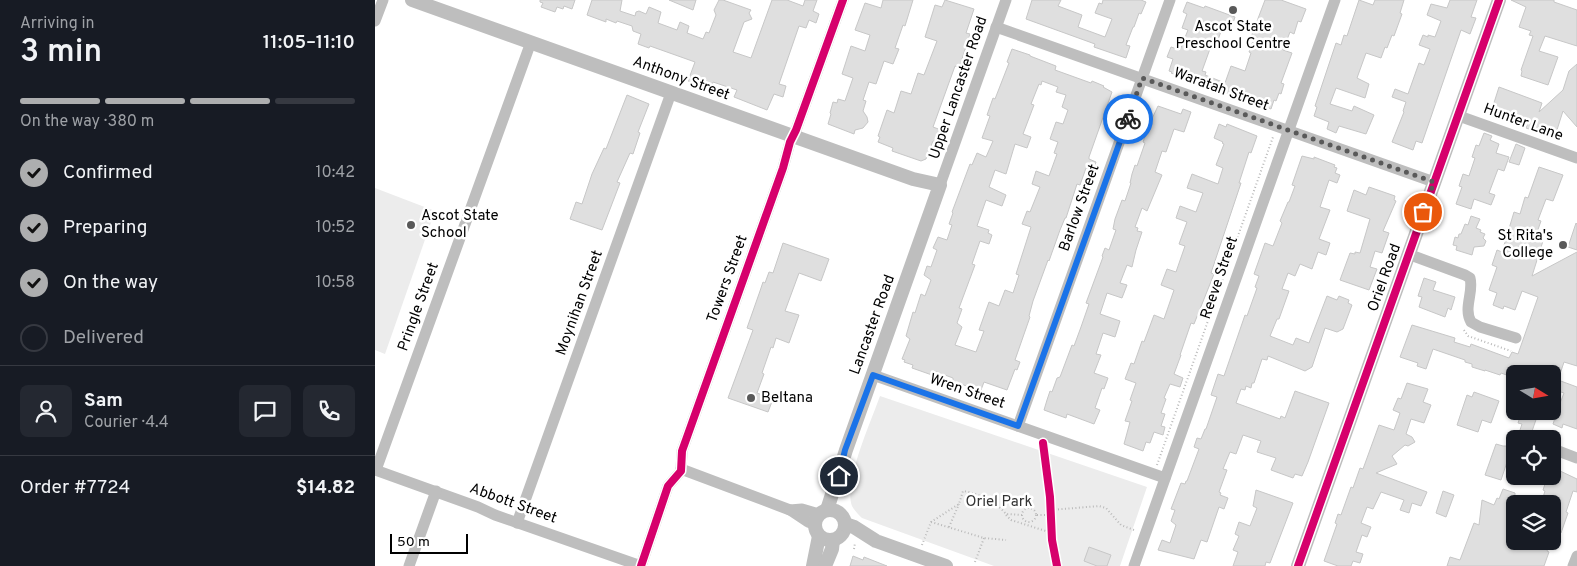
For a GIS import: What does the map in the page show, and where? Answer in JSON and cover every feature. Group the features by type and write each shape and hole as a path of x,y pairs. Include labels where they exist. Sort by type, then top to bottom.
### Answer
{"street":[{"path":"375,21 383,0"},
{"name":"Anthony Street","path":"412,0 793,136 913,178 940,185"},
{"name":"Towers Street","path":"641,566 668,486 681,469 682,451 843,0"},
{"name":"Upper Lancaster Road","path":"940,185 1006,0"},
{"name":"Barlow Street","path":"1018,426 1170,0"},
{"name":"Reeve Street","path":"1134,566 1335,0"},
{"name":"Oriel Road","path":"1298,566 1499,0"},
{"name":"Waratah Street","path":"996,27 1434,182"},
{"name":"Pringle Street","path":"376,470 531,42"},
{"name":"Moynihan Street","path":"517,523 671,93"},
{"name":"Hunter Lane","path":"1459,116 1577,158"},
{"name":"Lancaster Road","path":"813,566 845,450 940,185"},
{"path":"1408,254 1470,278 1472,289 1468,311 1471,322 1480,327 1516,338"},
{"name":"Wren Street","path":"873,375 1165,478"},
{"path":"1561,452 1577,458"},
{"path":"681,469 790,510 808,522 827,520 854,527 876,541 946,566"},
{"name":"Abbott Street","path":"376,470 517,523 641,566"},
{"path":"409,566 436,491"},
{"path":"827,520 824,539 876,541"},
{"path":"825,566 836,539 844,529 827,520"},
{"path":"1573,566 1577,556"}],"path":[{"path":"1157,465 1275,133"},
{"path":"949,527 963,491 982,496 999,506 1006,514 1022,515"},
{"path":"922,545 931,522 959,504"},
{"path":"1022,515 1023,519 1029,522 1034,521 1037,515 1051,510 1099,506 1106,508 1121,525 1134,530"},
{"path":"1022,515 1024,510 1029,508 1035,511 1037,515"},
{"path":"1006,515 1011,520 1052,537 1051,510"},
{"path":"931,522 984,538 1006,540"},
{"path":"975,562 984,538"},
{"path":"854,548 855,543"}],"green space":[{"path":"375,188 435,211 385,354 375,350"},
{"name":"Oriel Park","path":"880,396 1147,487 1120,566 994,566 862,518 852,506 850,496 851,482"}],"building":[{"path":"540,0 575,0 572,9 564,6 563,9 557,7 555,12 541,7 543,3"},
{"path":"592,0 622,0 620,11 635,16 636,12 639,11 646,14 649,7 661,12 658,23 677,30 680,22 689,26 687,33 703,39 706,32 709,33 716,15 714,10 719,0 751,10 749,13 752,19 744,22 733,52 751,58 772,0 787,0 803,6 805,0 817,0 813,11 819,14 816,23 809,20 806,28 799,26 779,84 786,86 783,97 774,94 767,110 734,97 737,90 713,82 711,89 688,81 695,62 650,46 649,48 638,44 641,34 633,31 632,26 606,19 606,22 587,15"},
{"path":"669,0 696,0 693,10"},
{"path":"883,0 913,0 905,26 903,25 895,48 899,49 893,64 884,61 876,84 869,82 863,100 866,101 863,111 868,122 863,128 855,130 854,134 828,124 830,113 833,102 837,103 838,99 845,101 853,78 842,74 851,46 865,51 870,35 855,30 865,3 881,8"},
{"path":"945,0 974,9 966,33 970,34 962,59 967,60 964,69 955,66 933,127 941,130 937,143 933,141 926,159 921,161 892,151 893,148 878,142 880,137 878,136 887,110 894,113 901,91 911,94 918,73 924,75 937,41 925,37 935,5 942,7"},
{"path":"1032,0 1061,0 1058,6 1082,15 1078,27 1105,37 1112,19 1095,13 1099,3 1102,4 1103,0 1141,0 1146,2 1141,14 1139,13 1126,45 1130,46 1126,58 1094,47 1095,44 1026,19"},
{"path":"1265,0 1281,0 1306,9 1301,22 1298,21 1294,34 1290,32 1283,50 1292,53 1281,83 1284,84 1281,94 1279,93 1276,101 1274,100 1271,109 1169,71 1173,59 1167,57 1171,47 1180,50 1188,30 1182,28 1187,14 1183,12 1187,2 1204,8 1205,6 1235,17 1231,29 1223,26 1215,48 1211,46 1202,71 1206,72 1205,75 1225,83 1231,66 1245,71 1254,38 1251,37"},
{"path":"1359,0 1373,5 1375,0 1404,0 1400,13 1402,14 1394,36 1392,35 1381,58 1366,53 1357,78 1369,84 1365,98 1336,88 1330,104 1352,111 1354,106 1374,115 1366,134 1339,126 1336,133 1327,129 1329,122 1314,116 1317,107 1315,106 1336,43 1341,45 1344,35 1347,36"},
{"path":"1450,0 1477,0 1471,17 1476,18 1470,34 1461,30 1422,143 1416,141 1413,150 1392,142 1406,102 1392,97 1395,89 1408,94 1419,63 1424,65 1430,49 1419,45 1423,35 1435,37 1441,21 1427,15 1431,4 1447,8"},
{"path":"1511,0 1554,0 1554,2 1577,10 1577,46 1545,36 1539,51 1558,57 1548,85 1521,76 1521,70 1533,36 1529,35 1531,31 1519,27 1526,7"},
{"path":"1012,49 1056,66 1055,70 1104,86 1112,92 1089,157 1089,159 1096,162 1093,170 1086,168 1080,185 1077,184 1066,218 1048,260 1015,360 1020,362 1017,370 1015,369 1007,390 984,382 981,390 953,382 953,378 934,371 932,375 912,368 913,365 904,362 905,360 902,359 910,339 906,336 913,312 915,313 921,294 925,296 931,280 924,275 927,266 931,267 937,250 933,248 938,237 947,240 952,225 949,224 952,212 970,164 972,165 977,153 986,157 993,141 982,138 990,116 987,115 1009,63 1007,62","holes":["1042,81 1058,87 1056,92 1066,95 1062,107 1068,110 1063,124 1056,122 1050,139 1058,142 1054,153 1057,154 1049,176 1036,171 1032,184 1040,187 1030,212 1027,211 1022,224 1031,227 1016,274 1019,275 1013,293 1005,290 999,306 989,302 979,330 984,331 976,352 955,345 962,327 957,323 962,309 959,308 975,265 972,264 980,241 989,244 992,235 988,233 989,230 977,226 986,200 1002,206 1006,195 989,187 995,170 1006,174 1015,144 1027,148 1031,137 1023,134 1034,105 1031,104 1039,84 1041,85"]},
{"path":"1577,64 1577,127 1563,111 1556,133 1549,131 1548,136 1526,128 1528,122 1492,109 1499,87 1542,103 1539,112 1563,90 1569,71"},
{"path":"627,95 649,104 638,132 640,133 633,154 630,153 617,182 620,183 602,230 570,219 576,202 582,204 592,174 604,148 606,149"},
{"path":"1158,106 1181,114 1183,109 1191,112 1184,132 1174,129 1166,152 1162,151 1155,172 1162,175 1147,211 1142,208 1135,227 1138,228 1137,231 1142,232 1132,267 1127,265 1120,283 1127,285 1122,298 1107,293 1100,314 1120,321 1115,337 1103,333 1096,354 1101,355 1094,373 1108,378 1104,389 1102,388 1095,408 1100,410 1094,424 1067,414 1066,418 1044,410 1050,391 1052,392 1057,378 1060,377 1072,345 1074,346 1089,304 1086,303 1102,256 1105,248 1109,250 1116,230 1113,229 1115,219 1122,200 1125,201 1135,165 1137,166 1145,143 1143,142"},
{"path":"1219,124 1226,127 1227,124 1257,136 1251,153 1249,152 1239,183 1241,183 1211,273 1214,274 1194,324 1191,323 1174,374 1183,378 1180,387 1170,384 1164,398 1166,399 1161,413 1165,414 1161,426 1165,427 1163,435 1154,432 1150,443 1146,442 1143,451 1124,444 1130,422 1125,421 1136,383 1125,379 1131,363 1134,364 1142,341 1144,342 1154,315 1164,319 1174,290 1161,285 1167,269 1176,272 1185,246 1179,244 1187,222 1176,218 1180,206 1196,212 1203,193 1187,188 1192,174 1218,184 1223,168 1216,165 1224,144 1214,138"},
{"path":"1484,133 1492,136 1490,140 1499,144 1496,153 1509,157 1504,171 1498,169 1489,193 1495,195 1491,205 1474,199 1471,209 1456,204 1462,187 1459,186 1463,174 1469,176 1475,158 1472,157 1476,145 1479,146"},
{"path":"1516,144 1525,148 1519,165 1509,162"},
{"path":"1302,156 1314,159 1314,157 1335,165 1334,167 1337,168 1335,173 1340,175 1337,183 1329,180 1320,207 1330,210 1319,239 1330,243 1326,255 1318,252 1312,269 1300,264 1295,276 1288,273 1282,289 1289,291 1279,319 1277,319 1270,336 1293,345 1296,338 1309,343 1327,296 1337,300 1339,296 1349,300 1348,303 1352,305 1343,329 1337,332 1325,328 1312,367 1305,371 1268,356 1267,360 1262,359 1251,388 1246,386 1245,390 1241,389 1236,403 1280,419 1281,416 1285,418 1295,391 1329,403 1308,462 1302,476 1295,474 1293,478 1271,470 1276,458 1257,452 1261,441 1243,435 1236,454 1230,452 1223,469 1227,470 1219,492 1221,493 1220,495 1228,498 1224,509 1219,507 1207,542 1201,540 1194,559 1158,550 1162,540 1170,543 1176,525 1171,521 1175,510 1171,509 1181,483 1185,484 1187,481 1199,449 1194,447 1197,438 1201,439 1206,429 1217,397 1211,395 1218,374 1224,376 1245,315 1247,316 1257,288 1255,287 1259,276 1254,274 1265,243 1273,246 1282,223 1280,221 1295,186 1292,185"},
{"path":"1539,167 1563,175 1553,201 1546,199 1538,220 1541,221 1535,238 1543,241 1532,276 1577,252 1577,366 1564,362 1561,371 1561,365 1506,365 1506,375 1501,373 1500,375 1472,367 1472,364 1465,362 1465,360 1433,349 1426,369 1417,366 1418,363 1400,357 1412,325 1455,338 1454,342 1470,347 1471,344 1509,358 1512,352 1518,354 1538,297 1522,291 1515,310 1504,306 1503,309 1493,305 1497,293 1489,290 1497,267 1492,265 1497,250 1502,252 1514,212 1520,214 1525,197 1528,198"},
{"path":"1369,187 1395,196 1394,200 1396,201 1383,231 1389,233 1382,253 1375,251 1370,267 1377,269 1369,290 1340,280 1350,253 1360,253 1370,219 1347,211 1354,190 1366,195"},
{"path":"1471,216 1480,219 1476,228 1485,234 1483,238 1486,241 1484,246 1474,247 1472,255 1456,250 1457,246 1453,245 1455,237 1458,238 1465,224 1468,225"},
{"path":"1577,224 1577,250 1568,247"},
{"path":"783,243 829,259 821,281 799,273 785,311 799,315 789,343 776,338 773,348 771,347 757,393 773,399 768,412 728,398 753,330 747,328 763,282 765,283 769,272 773,273"},
{"path":"1424,278 1436,282 1433,290 1455,297 1451,310 1448,308 1445,317 1419,307 1422,297 1418,296"},
{"path":"1561,381 1577,387 1577,429 1563,424 1562,428 1553,424 1554,420 1561,420 1561,401 1564,393 1561,392"},
{"path":"1407,383 1428,389 1423,402 1431,405 1424,423 1411,419 1406,434 1412,437 1415,442 1408,446 1405,445 1392,456 1397,464 1376,473 1427,492 1421,506 1412,503 1409,513 1400,510 1404,500 1381,492 1373,509 1367,507 1361,523 1371,527 1367,537 1362,535 1356,552 1363,554 1360,563 1353,561 1351,566 1338,566 1324,561 1337,524 1335,523 1338,514 1341,515 1360,468 1363,469 1379,425 1394,430 1400,413 1393,410 1398,398 1401,399"},
{"path":"1474,392 1499,401 1491,423 1482,420 1478,432 1457,425 1467,395 1472,397"},
{"path":"1519,420 1536,420 1532,430 1520,430 1522,424 1518,423"},
{"path":"1496,444 1506,446 1506,465 1501,480 1485,475"},
{"path":"1561,471 1577,479 1577,492 1573,491 1561,533 1561,495 1544,495 1545,491 1543,490 1545,485 1561,485"},
{"path":"1503,489 1515,493 1515,495 1506,495 1506,550 1547,550 1549,552 1544,566 1447,566 1450,557 1460,560 1474,523 1479,525 1482,500 1494,505 1497,498 1499,499"},
{"path":"1256,490 1293,503 1270,563 1266,562 1265,566 1233,566 1238,552 1233,550 1239,536 1235,534 1239,522 1250,526 1257,508 1253,506"},
{"path":"1443,491 1454,495 1446,517 1436,513"},
{"path":"1089,547 1111,555 1107,566 1097,566 1084,561"},
{"path":"853,556 863,560 864,557 887,566 850,566"}],"cycle path":[{"path":"641,566 668,486 681,471 682,451 783,168 790,142 843,0"},
{"path":"1298,566 1499,0"},
{"path":"1043,443 1050,497 1052,540 1057,566"}],"way so far":[{"path":"1128,119 1142,78 1434,182 1423,212"}],"place":[{"name":"Ascot State Preschool Centre","path":"1233,10"},
{"name":"Ascot State School","path":"411,225"},
{"name":"St Rita's College","path":"1563,245"},
{"name":"Beltana","path":"751,398"}],"route":[{"path":"839,476 845,450 873,375 1018,426 1128,119"}]}
